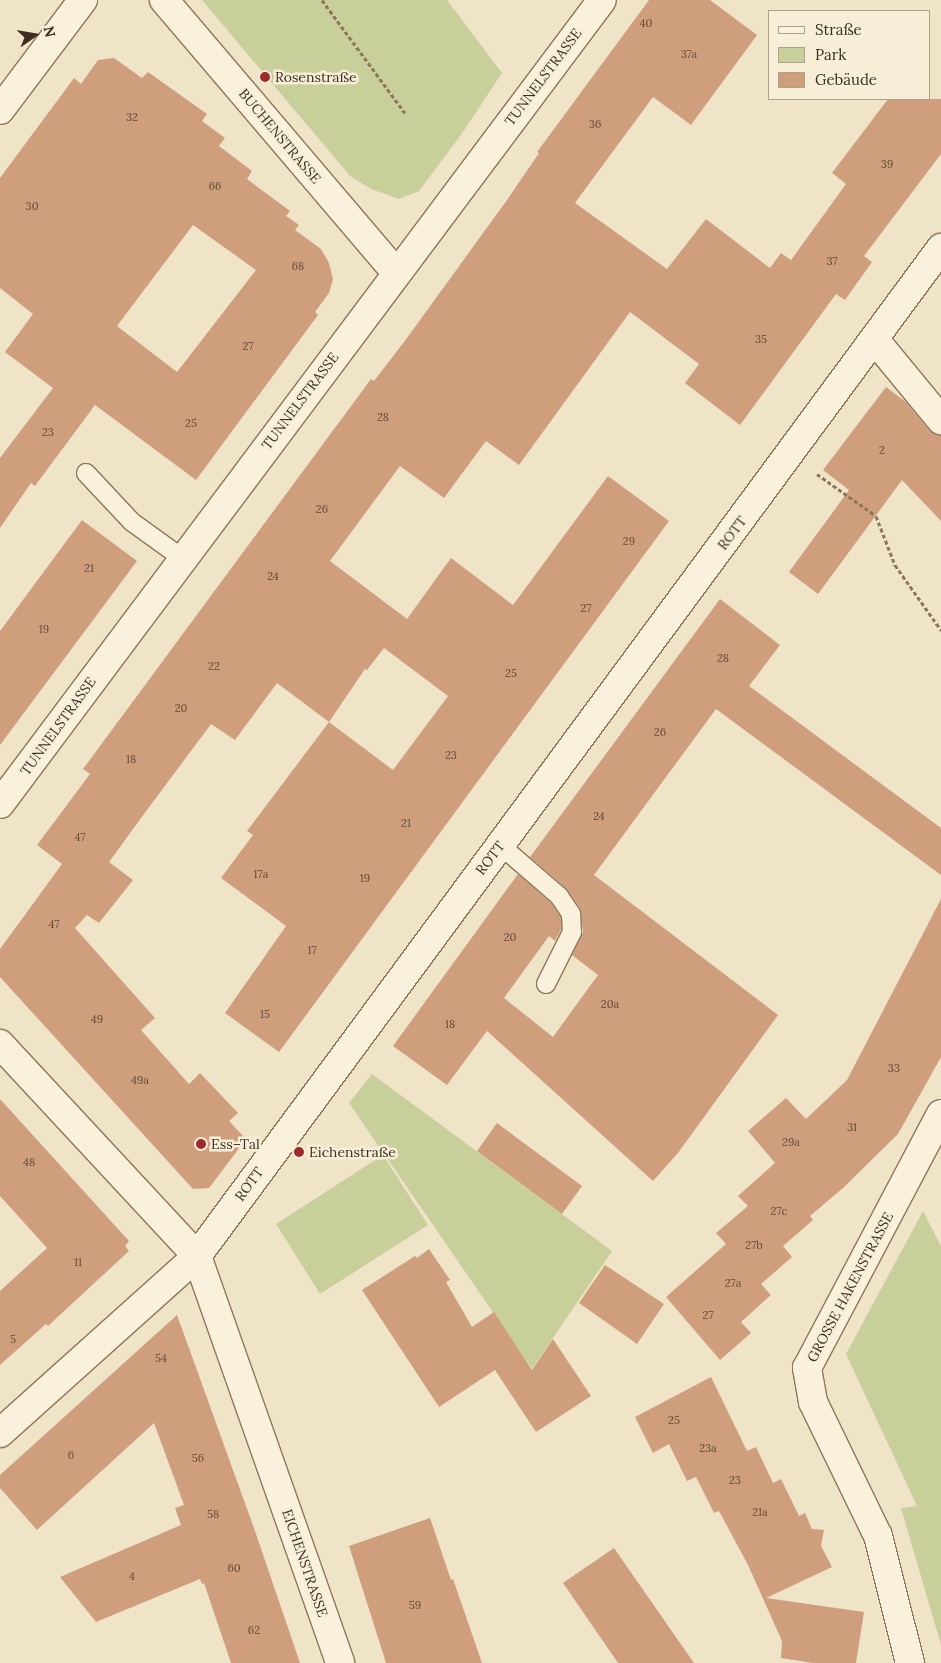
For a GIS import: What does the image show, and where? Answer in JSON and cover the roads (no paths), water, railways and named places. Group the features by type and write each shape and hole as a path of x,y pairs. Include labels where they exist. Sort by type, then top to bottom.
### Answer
{"street":[{"path":"0,110 83,0"},
{"name":"BUCHENSTRASSE","path":"164,0 396,273"},
{"name":"TUNNELSTRASSE","path":"0,804 182,558 602,0"},
{"name":"ROTT","path":"0,1433 197,1256 875,340 941,248"},
{"path":"875,340 941,420"},
{"name":"EICHENSTRASSE","path":"0,1044 197,1256 340,1663"},
{"name":"GROSSE HAKENSTRASSE","path":"910,1663 878,1536 813,1402 807,1368 941,1114"}],"lane":[{"path":"86,473 132,522 182,558"},
{"path":"500,845 559,896 571,914 572,932 546,984"}],"place":[{"name":"Rosenstraße","path":"265,77"},
{"name":"Ess–Tal","path":"201,1144"},
{"name":"Eichenstraße","path":"299,1152"}]}
